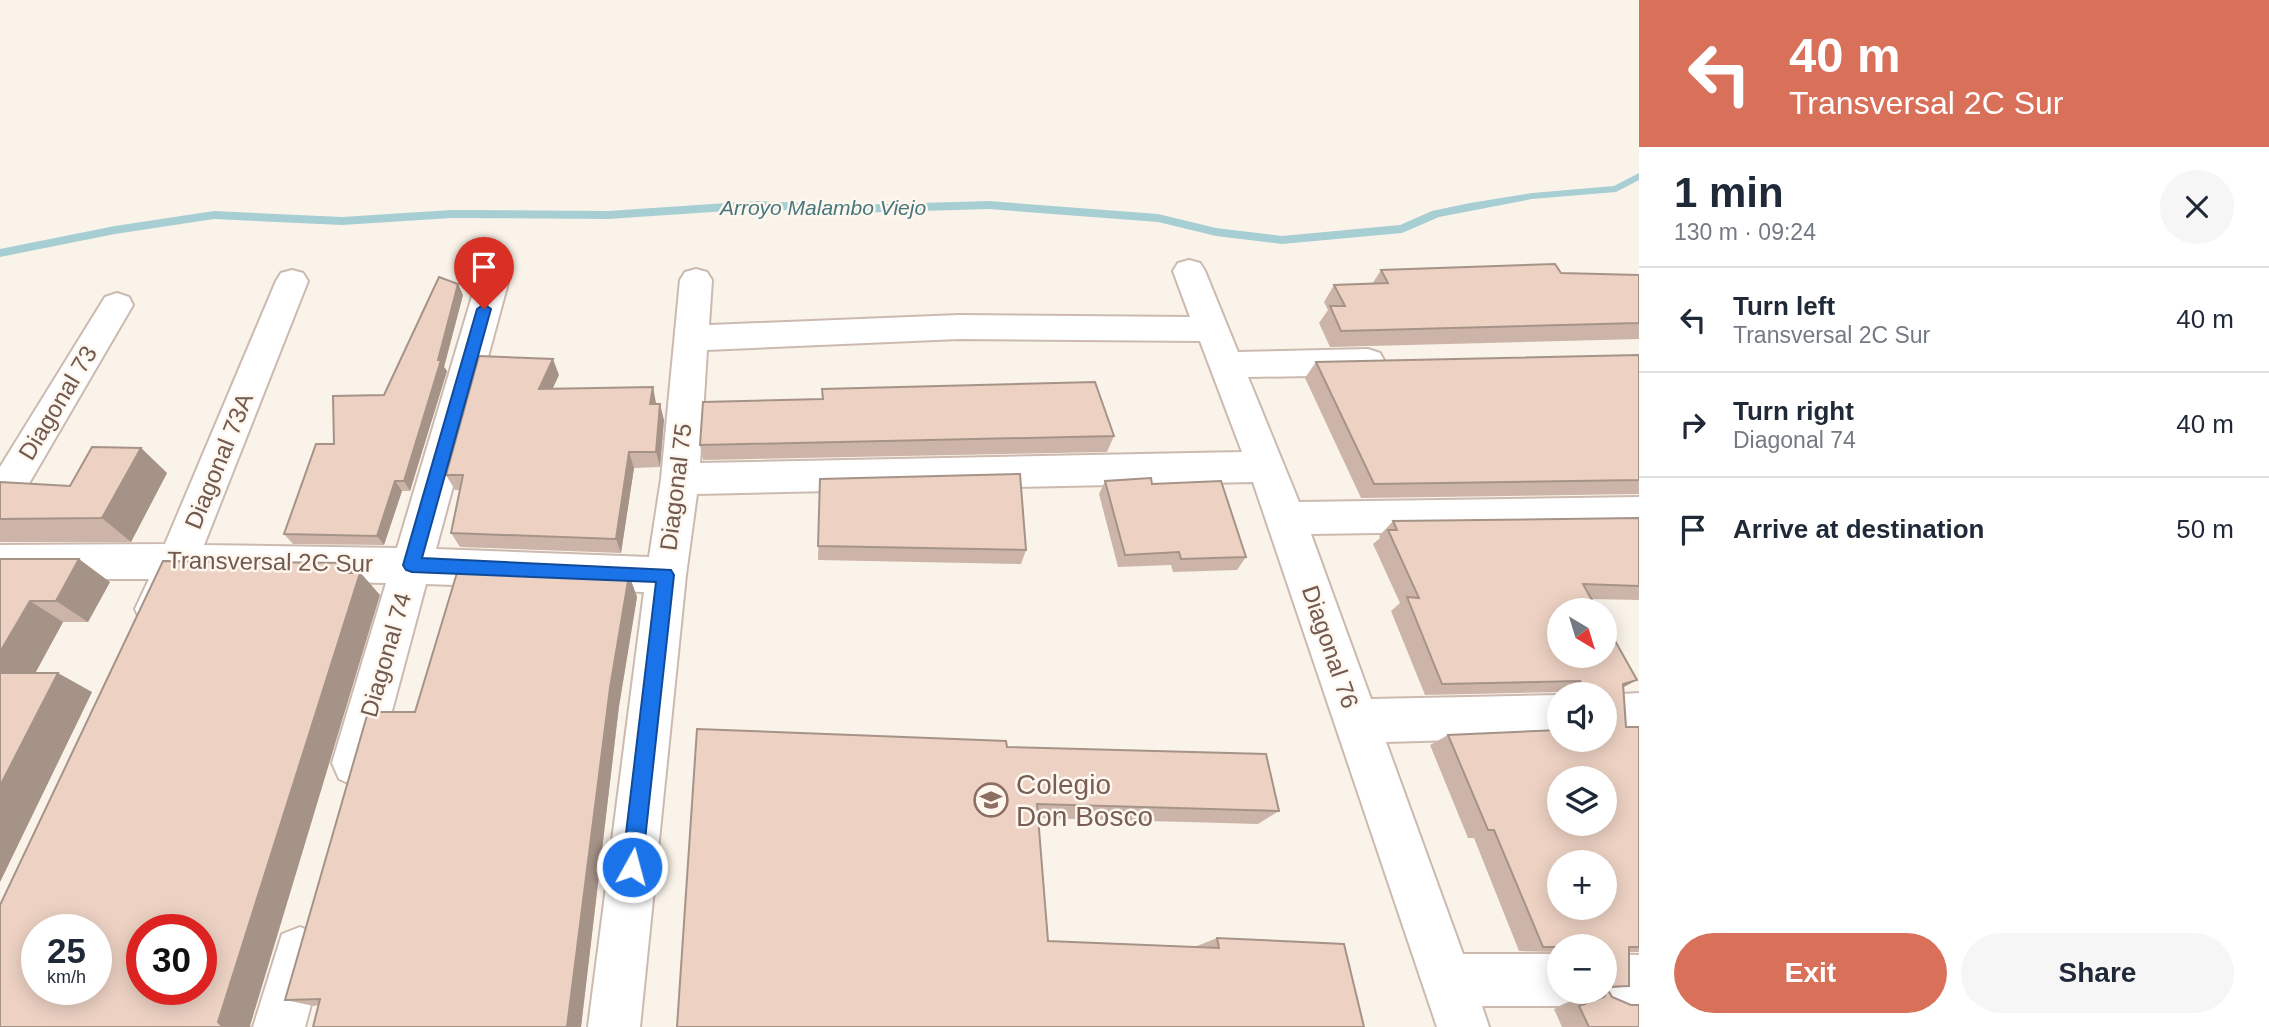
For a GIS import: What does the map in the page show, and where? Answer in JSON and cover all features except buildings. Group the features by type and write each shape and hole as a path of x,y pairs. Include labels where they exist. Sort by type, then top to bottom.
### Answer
{"street":[{"name":"Diagonal 76","path":"1189,271 1286,518 1463,1027"},
{"name":"Diagonal 73A","path":"138,646 178,559 292,281"},
{"name":"Diagonal 75","path":"614,1027 666,575 680,479 696,281"},
{"name":"Diagonal 74","path":"343,803 492,283"},
{"name":"Diagonal 73","path":"0,500 117,306"},
{"path":"691,338 959,327 1405,361"},
{"path":"680,479 1265,467"},
{"path":"1286,518 1639,513"},
{"name":"Transversal 2C Sur","path":"0,562 178,559 666,575"},
{"path":"1617,715 1639,714"},
{"path":"1356,721 1547,716"},
{"path":"279,1027 309,921"},
{"path":"1446,980 1547,980"},
{"path":"1617,981 1639,981"}],"waterway":[{"name":"Arroyo Malambo Viejo","path":"0,253 115,230 214,215 342,221 452,214 608,215 757,205 852,209 988,205 1158,218 1216,232 1282,240 1402,229 1436,214 1470,207 1532,196 1616,189 1639,176"}],"place":[{"name":"Colegio Don Bosco","path":"991,800"}],"route":[{"path":"484,309 412,565 666,575 632,867"}]}
